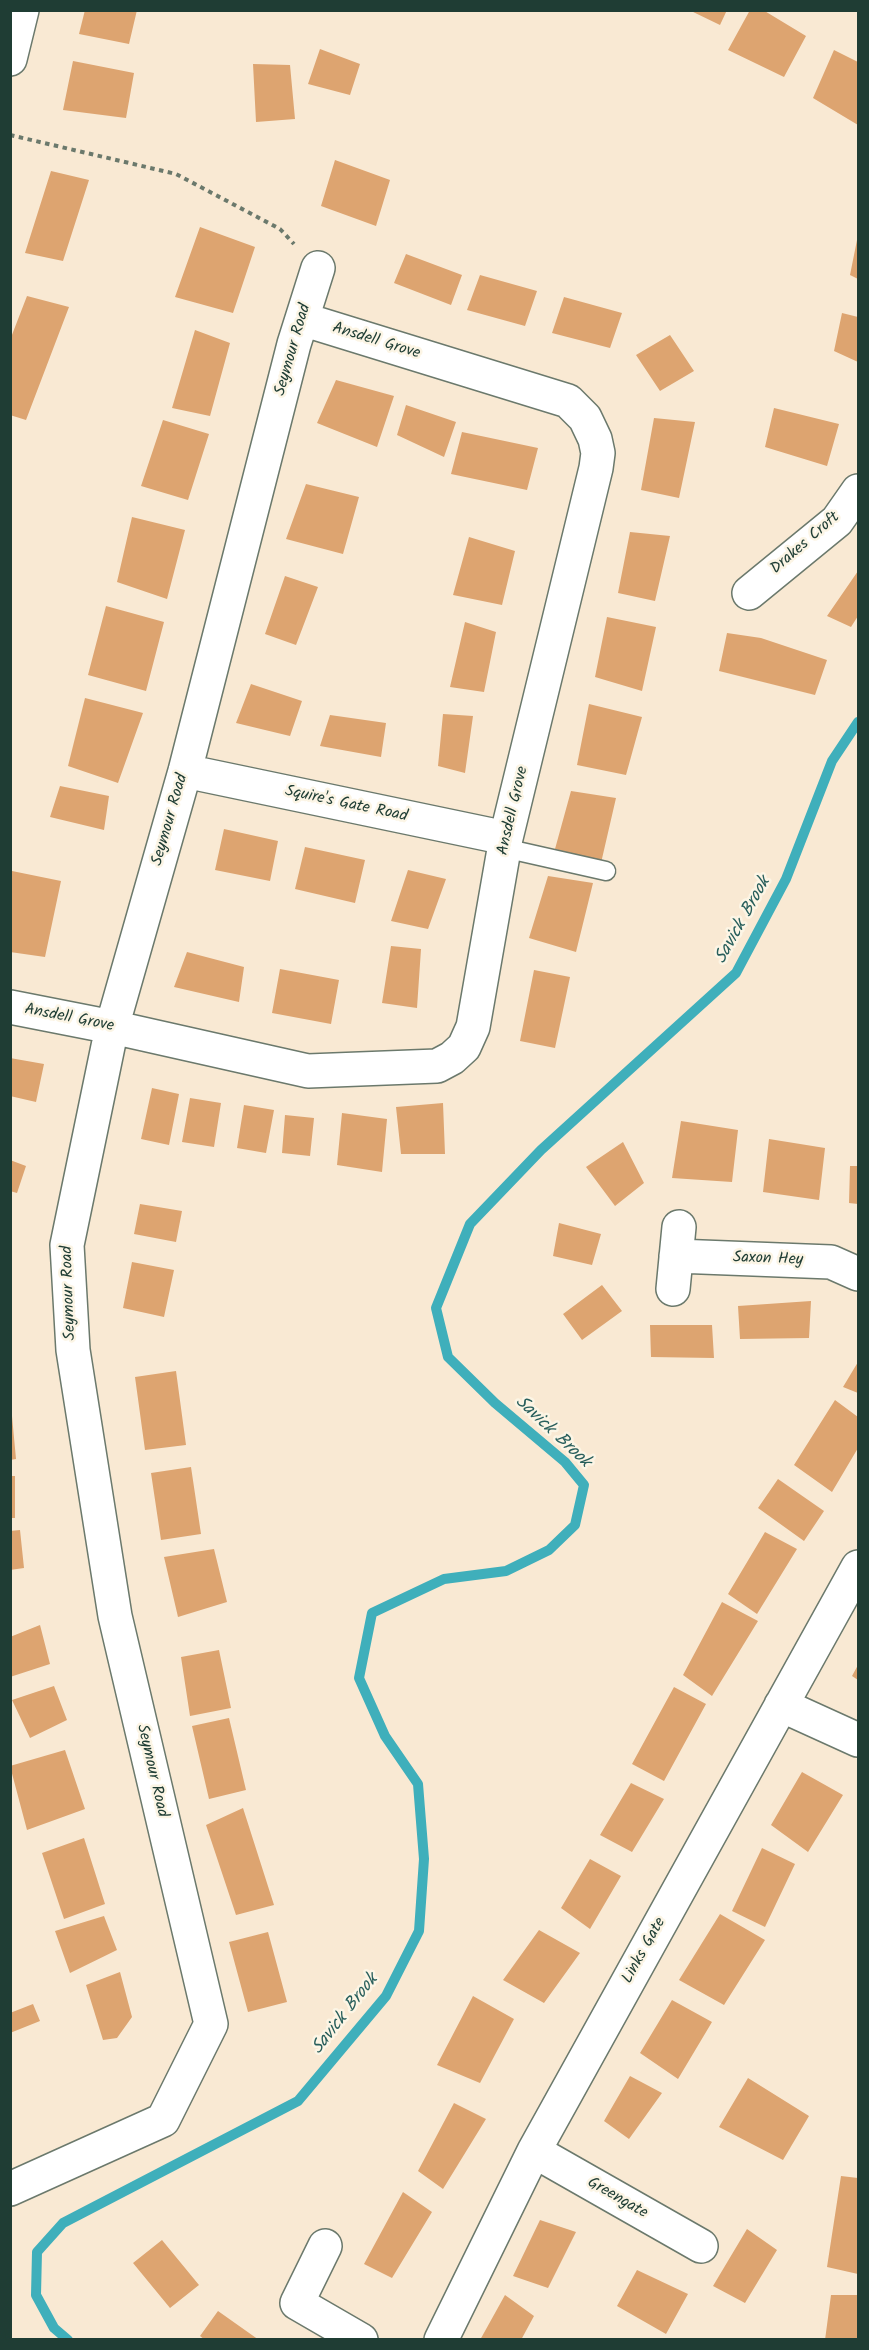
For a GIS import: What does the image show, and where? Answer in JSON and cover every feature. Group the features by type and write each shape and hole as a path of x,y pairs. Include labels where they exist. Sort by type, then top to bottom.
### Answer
{"street":[{"path":"10,59 22,10"},
{"name":"Seymour Road","path":"10,2189 163,2120 211,2024 115,1616 73,1350 67,1245 112,1027 185,771 302,319 318,268"},
{"name":"Ansdell Grove","path":"10,1007 112,1027 308,1071 437,1066 452,1058 464,1047 473,1027 505,843 596,468 598,453 596,439 585,418 568,401 302,319"},
{"name":"Drakes Croft","path":"749,593 837,521 858,491"},
{"name":"Squire's Gate Road","path":"185,771 505,843"},
{"name":"Saxon Hey","path":"673,1289 677,1242 831,1262 858,1274"},
{"name":"Links Gate","path":"441,2340 534,2151 858,1567"},
{"path":"781,1705 858,1740"},
{"name":"Greengate","path":"534,2151 701,2246"},
{"path":"325,2246 297,2303 361,2340"}],"lane":[{"path":"505,843 606,871"}],"path":[{"path":"10,135 176,174 280,229 318,268"}],"building":[{"path":"85,10 137,10 129,44 79,34"},
{"path":"689,10 727,10 720,25"},
{"path":"750,10 763,10 806,36 784,77 728,50"},
{"path":"320,49 360,64 350,95 308,84"},
{"path":"834,50 858,62 858,125 813,98"},
{"path":"73,61 134,73 126,118 63,110"},
{"path":"253,64 290,65 295,119 256,122"},
{"path":"335,160 390,180 376,226 321,206"},
{"path":"51,171 89,180 63,261 25,253"},
{"path":"200,227 255,247 233,313 175,297"},
{"path":"858,241 858,279 850,275"},
{"path":"406,254 462,275 451,305 394,283"},
{"path":"480,275 537,291 525,326 467,310"},
{"path":"27,296 69,307 26,420 10,415 10,340"},
{"path":"564,297 622,313 610,348 552,333"},
{"path":"842,313 858,317 858,362 834,351"},
{"path":"195,330 230,343 210,416 172,408"},
{"path":"670,335 694,371 660,391 636,355"},
{"path":"336,380 394,396 377,447 317,423"},
{"path":"406,405 456,422 444,457 397,435"},
{"path":"774,408 839,424 827,466 765,447"},
{"path":"654,418 695,422 679,498 641,490"},
{"path":"163,420 209,434 188,500 141,486"},
{"path":"462,432 538,448 527,490 451,474"},
{"path":"306,484 359,497 343,554 286,539"},
{"path":"132,517 185,530 167,599 117,582"},
{"path":"630,532 670,536 655,601 618,593"},
{"path":"469,537 515,551 502,605 453,595"},
{"path":"858,571 858,616 851,627 827,616"},
{"path":"285,576 318,587 296,645 265,634"},
{"path":"106,606 164,622 146,691 88,675"},
{"path":"607,617 656,627 642,691 595,677"},
{"path":"465,622 496,632 484,692 450,687"},
{"path":"727,633 761,638 827,660 815,695 719,671"},
{"path":"251,684 302,701 290,736 236,723"},
{"path":"85,698 143,713 118,783 68,766"},
{"path":"589,704 642,717 626,775 577,765"},
{"path":"443,714 473,716 465,773 438,766"},
{"path":"330,715 386,723 381,757 320,746"},
{"path":"60,786 109,796 104,830 50,817"},
{"path":"571,791 616,798 601,863 555,849"},
{"path":"224,829 278,841 270,881 215,870"},
{"path":"305,847 365,860 355,903 295,889"},
{"path":"408,870 446,879 428,929 391,921"},
{"path":"12,871 61,881 45,957 10,952"},
{"path":"548,876 593,883 576,952 529,938"},
{"path":"391,946 421,949 417,1008 382,1003"},
{"path":"187,952 244,967 239,1002 174,987"},
{"path":"280,969 339,980 331,1024 272,1013"},
{"path":"534,970 570,977 555,1048 520,1041"},
{"path":"10,1058 44,1064 36,1102 10,1096"},
{"path":"152,1088 179,1094 169,1145 141,1139"},
{"path":"190,1098 221,1103 214,1147 182,1142"},
{"path":"443,1103 445,1154 401,1154 396,1107"},
{"path":"244,1105 274,1110 266,1153 237,1148"},
{"path":"342,1113 387,1119 382,1172 337,1165"},
{"path":"285,1115 314,1118 310,1156 282,1153"},
{"path":"681,1121 738,1130 732,1182 672,1178"},
{"path":"769,1139 825,1148 819,1200 763,1192"},
{"path":"623,1142 644,1183 615,1206 586,1167"},
{"path":"10,1160 26,1166 17,1193 10,1191"},
{"path":"850,1166 858,1166 858,1204 849,1203"},
{"path":"140,1204 182,1211 176,1242 134,1234"},
{"path":"559,1223 601,1234 592,1265 553,1256"},
{"path":"132,1262 174,1270 164,1317 123,1308"},
{"path":"602,1285 622,1311 582,1340 563,1314"},
{"path":"811,1301 809,1338 740,1339 738,1306"},
{"path":"650,1325 712,1325 714,1358 651,1357"},
{"path":"858,1362 858,1393 843,1387"},
{"path":"176,1371 186,1445 145,1450 135,1377"},
{"path":"835,1400 858,1417 858,1448 832,1492 794,1465"},
{"path":"10,1416 12,1416 16,1459 10,1460"},
{"path":"191,1467 201,1534 161,1540 151,1473"},
{"path":"10,1476 15,1476 15,1518 10,1518"},
{"path":"778,1479 824,1511 804,1541 758,1508"},
{"path":"20,1530 24,1568 10,1570 10,1531"},
{"path":"765,1532 797,1549 757,1614 728,1594"},
{"path":"214,1549 227,1602 178,1617 164,1557"},
{"path":"722,1602 758,1621 712,1696 683,1675"},
{"path":"40,1625 50,1664 10,1677 10,1637"},
{"path":"219,1650 231,1708 190,1716 181,1657"},
{"path":"858,1665 858,1680 852,1676"},
{"path":"54,1686 67,1720 30,1738 12,1700"},
{"path":"674,1687 706,1704 664,1781 632,1764"},
{"path":"229,1718 246,1790 209,1799 192,1726"},
{"path":"65,1750 85,1809 27,1830 10,1766"},
{"path":"802,1772 843,1795 808,1852 771,1825"},
{"path":"631,1783 664,1799 632,1852 600,1835"},
{"path":"243,1808 274,1905 236,1915 206,1825"},
{"path":"84,1838 105,1904 64,1919 42,1853"},
{"path":"762,1848 795,1864 765,1927 732,1911"},
{"path":"590,1859 621,1876 590,1929 561,1908"},
{"path":"720,1914 765,1940 724,2005 679,1980"},
{"path":"104,1916 117,1950 70,1973 55,1931"},
{"path":"539,1930 580,1953 544,2003 503,1980"},
{"path":"268,1932 287,2002 248,2012 229,1942"},
{"path":"120,1972 132,2017 117,2038 103,2040 86,1985"},
{"path":"473,1996 514,2019 480,2083 437,2065"},
{"path":"672,2000 712,2022 678,2079 640,2053"},
{"path":"33,2004 40,2021 10,2033 10,2013"},
{"path":"630,2076 662,2093 629,2139 604,2121"},
{"path":"748,2078 809,2116 783,2160 719,2127"},
{"path":"454,2103 486,2119 443,2189 418,2171"},
{"path":"841,2176 858,2178 858,2274 827,2267"},
{"path":"403,2192 432,2212 392,2278 364,2264"},
{"path":"540,2220 576,2232 548,2288 513,2276"},
{"path":"747,2229 777,2250 745,2303 713,2286"},
{"path":"162,2240 199,2285 170,2308 133,2263"},
{"path":"637,2270 688,2294 666,2334 617,2306"},
{"path":"505,2295 534,2316 521,2340 480,2340"},
{"path":"831,2295 858,2296 858,2340 825,2340"},
{"path":"218,2311 259,2340 205,2340 200,2336"}],"waterway":[{"name":"Savick Brook","path":"68,2340 54,2328 36,2295 37,2252 63,2223 298,2101 386,1996 419,1931 424,1859 418,1784 385,1736 359,1678 372,1613 444,1579 506,1571 549,1550 575,1525 584,1485 565,1462 495,1403 448,1357 436,1308 470,1224 541,1150 736,973 786,879 832,761 858,722"}]}
